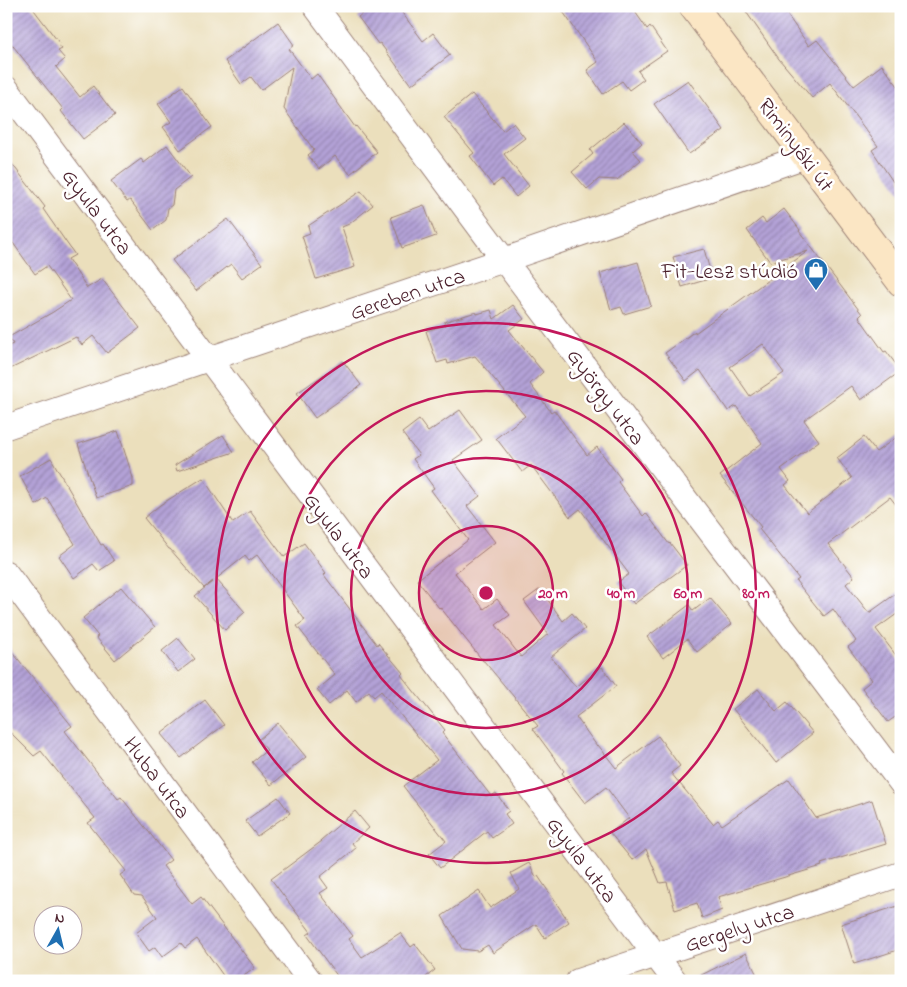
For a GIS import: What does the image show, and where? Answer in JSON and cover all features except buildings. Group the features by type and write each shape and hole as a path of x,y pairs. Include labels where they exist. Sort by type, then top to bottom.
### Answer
{"main road":[{"name":"Riminyáki út","path":"693,6 901,282"}],"street":[{"name":"György utca","path":"316,6 504,260 901,784"},
{"name":"Gyula utca","path":"6,88 675,981"},
{"name":"Gereben utca","path":"6,427 209,360 806,156"},
{"name":"Huba utca","path":"6,573 310,981"},
{"name":"Gergely utca","path":"578,981 901,874"}],"place":[{"name":"Fit-Lesz stúdió","path":"816,291"}]}
